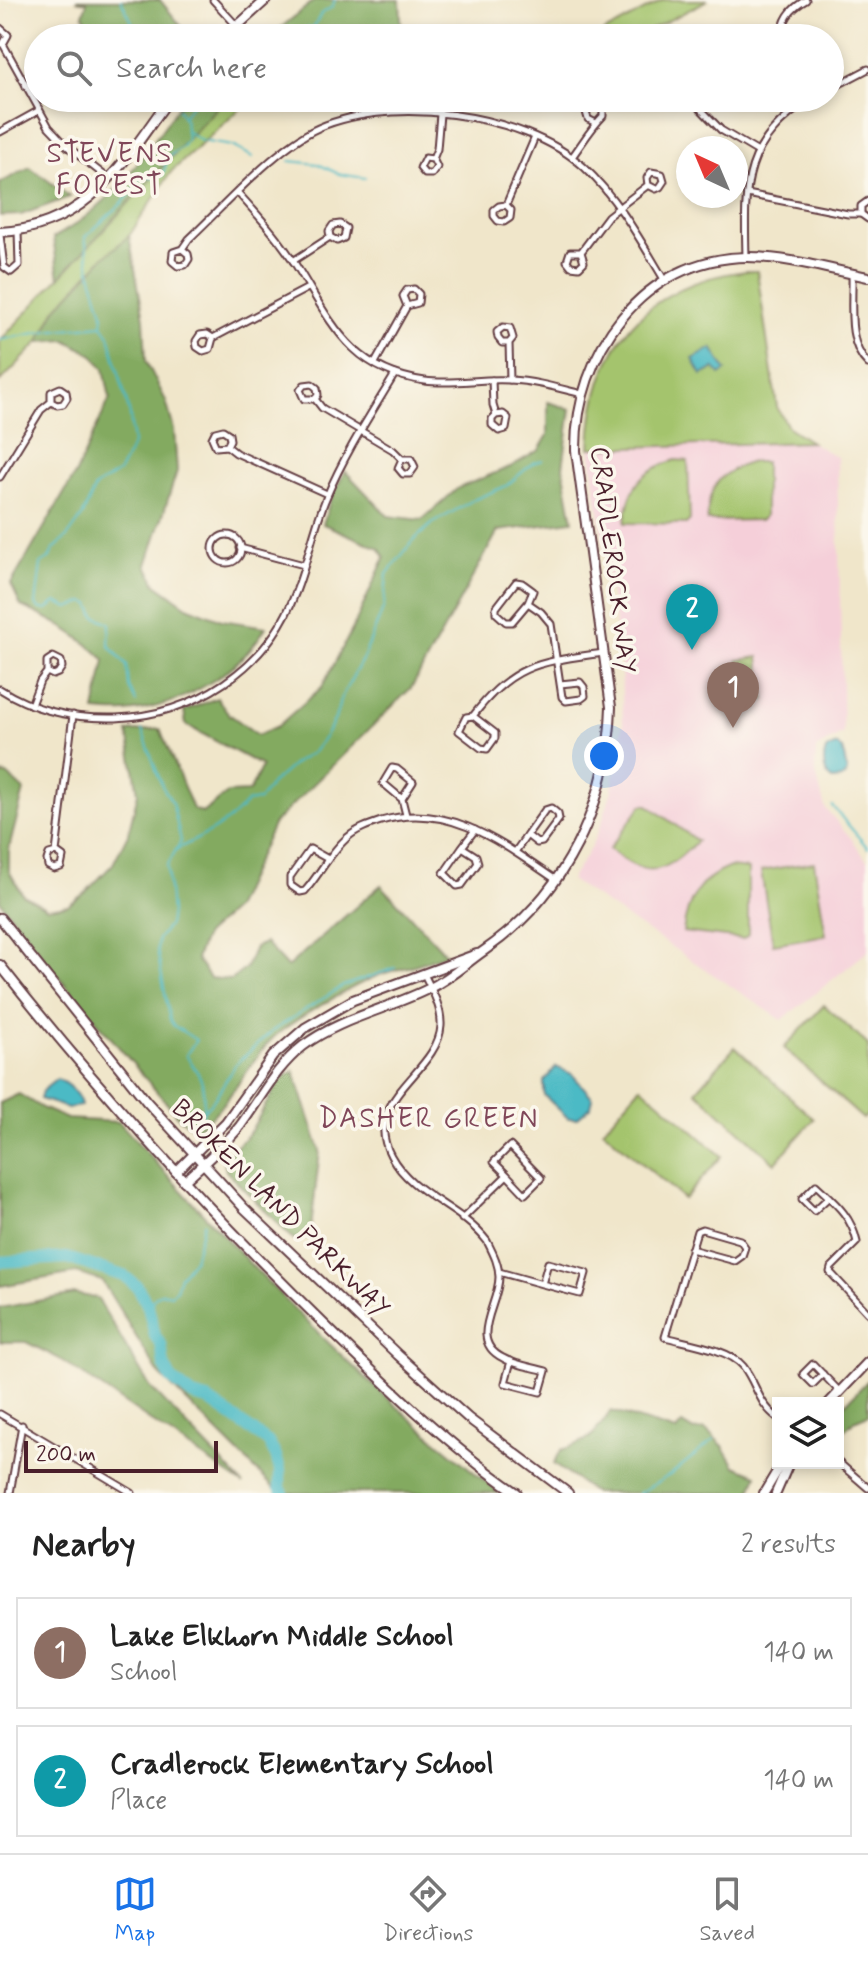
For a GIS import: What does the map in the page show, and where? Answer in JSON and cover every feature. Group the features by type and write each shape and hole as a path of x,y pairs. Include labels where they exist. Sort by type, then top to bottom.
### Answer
{"street":[{"path":"213,0 235,24"},
{"path":"239,24 266,0"},
{"path":"785,24 787,16 806,0"},
{"path":"0,28 8,35 2,45 24,84"},
{"path":"844,82 868,69"},
{"path":"0,132 36,112"},
{"path":"39,112 66,145 109,180"},
{"path":"18,231 19,265 11,272 4,267 0,233 47,224 91,199 160,112"},
{"path":"704,112 721,130 758,152"},
{"path":"748,180 758,152 777,124 793,112"},
{"path":"182,249 286,149 325,125 378,114 440,114 496,124 535,137 572,157 596,180 618,208 665,281"},
{"path":"433,159 437,149 440,114"},
{"path":"572,157 594,122"},
{"path":"506,205 535,137"},
{"path":"581,252 618,208 648,185"},
{"path":"238,193 274,234 339,335 375,363 395,374 439,382 510,380 582,394"},
{"path":"748,194 861,214 868,219"},
{"path":"861,214 861,206 868,201"},
{"path":"746,257 747,208"},
{"path":"293,261 330,237"},
{"name":"CRADLEROCK WAY","path":"184,1181 238,1129 273,1075 302,1047 331,1030 452,976 524,919 557,881 581,836 603,776 611,707 576,451 577,423 582,394 597,355 612,330 630,308 665,281 711,263 746,257 789,261 868,277"},
{"path":"852,274 855,345 868,364"},
{"path":"213,338 308,288"},
{"path":"375,363 407,306"},
{"path":"509,343 510,380"},
{"path":"0,689 31,705 73,715 107,718 146,715 178,707 213,691 256,656 274,634 295,596 327,494 395,374"},
{"path":"492,380 496,415"},
{"path":"315,399 322,408 393,450 402,459"},
{"path":"0,477 41,410 51,402"},
{"path":"227,446 236,453 327,494"},
{"path":"226,535 238,539 240,548 230,564 220,563 214,556 216,543 226,535"},
{"path":"240,548 304,565"},
{"path":"516,582 533,591 528,603 512,622 506,622 496,613 496,608 516,582"},
{"path":"528,603 551,624 557,660 560,684 562,697 566,701 585,696 580,682 560,684"},
{"path":"473,716 495,733 487,749 481,748 459,731 466,717 473,716 494,689 508,677 529,667 557,660 604,653"},
{"path":"31,705 47,672"},
{"path":"56,852 73,715"},
{"path":"402,799 413,782 394,768 383,783 402,799 406,815"},
{"path":"515,852 527,835 548,808 558,814 559,819 542,842 537,843 527,835"},
{"path":"328,859 310,849 289,882 300,892 305,891 346,839 363,828 406,815 430,815 475,830 515,852 557,881"},
{"path":"462,847 478,860 462,885 457,886 445,878 444,873 462,847 475,830"},
{"name":"BROKEN LAND PARKWAY","path":"0,918 116,1065 194,1155 261,1225 421,1376 499,1443 568,1493"},
{"path":"176,1172 226,1122 262,1068 293,1037 353,1000 482,952"},
{"name":"BROKEN LAND PARKWAY","path":"0,965 69,1051 258,1259 376,1374 458,1447 517,1493"},
{"path":"424,973 438,1003 441,1021 438,1043 394,1097 387,1114 386,1144 391,1157 405,1175 487,1241 499,1272 498,1287 486,1324 486,1340 498,1356 546,1371 540,1392 505,1383 511,1361"},
{"path":"510,1146 541,1178 525,1194 507,1175 494,1162 510,1146"},
{"path":"462,1219 507,1175"},
{"path":"829,1197 814,1211 802,1199 816,1185 829,1197 852,1223 857,1242 830,1272 868,1313"},
{"path":"691,1249 735,1261 742,1256 745,1247 740,1240 699,1229 696,1232 665,1337 737,1359 765,1408 772,1413"},
{"path":"499,1272 542,1284 580,1294 586,1273 548,1263 542,1284"},
{"path":"834,1397 868,1362"},
{"path":"823,1374 839,1391"},
{"path":"0,1414 132,1493"},
{"path":"10,1493 22,1425"},
{"path":"844,1467 868,1488"},
{"path":"764,1493 778,1469"},
{"path":"776,1493 786,1469"}],"shaded area":[{"path":"811,442 837,457 843,733 816,749 815,770 825,808 868,862 868,951 782,1020 570,880 590,849 602,822 612,790 623,723 621,665 590,448"}],"green space":[{"path":"76,0 160,0 180,24 88,24 83,15 87,2"},
{"path":"315,0 400,0 401,24 285,24"},
{"path":"663,0 708,0 662,24 619,24"},
{"path":"174,112 213,112 59,278 53,238 75,225 112,194"},
{"path":"213,112 237,112 171,172 129,236 103,258 56,309 39,342 0,382 0,341"},
{"path":"30,167 70,197 21,215 0,216 0,183"},
{"path":"129,236 144,318 146,361 166,401 174,430 177,471 147,565 156,584 187,606 222,620 266,627 240,659 206,685 167,703 114,712 95,711 105,660 66,629 21,606 11,584 76,473 110,398 104,369 93,355 66,340 39,342 56,309 103,258"},
{"path":"757,271 777,407 788,427 811,442 590,448 593,412 601,380 614,351 631,326 653,306 679,290 710,278"},
{"path":"548,402 571,409 563,467 573,521 498,531 412,687 274,823 234,909 205,935 196,959 210,978 231,980 246,968 255,947 265,943 287,967 381,885 447,955 382,974 292,1023 261,1051 218,1110 196,1129 180,1119 48,964 0,901 0,774 7,775 24,790 9,849 9,871 23,895 47,908 68,905 85,893 113,864 128,834 138,793 128,732 160,729 193,809 202,813 228,793 249,792 262,766 186,725 184,711 217,698 229,714 258,735 278,726 322,687 385,557 379,548 323,524 345,471 388,516 422,520 458,488 510,467 539,450 548,435"},
{"path":"676,460 688,461 690,520 686,524 625,523 630,499 639,482 654,469"},
{"path":"752,462 765,462 765,516 761,520 707,521 710,498 718,482 731,471"},
{"path":"759,657 765,700 744,704 738,660"},
{"path":"642,805 648,805 697,841 665,867 645,869 634,866 609,849"},
{"path":"814,862 826,935 773,944 761,871"},
{"path":"730,867 748,869 748,935 743,939 683,932 696,892 710,878"},
{"path":"824,1005 868,1045 868,1114 863,1119 784,1048"},
{"path":"735,1047 814,1119 775,1163 696,1091"},
{"path":"294,1071 320,1150 310,1237 294,1240 226,1171 224,1160 250,1132 280,1080"},
{"path":"641,1086 722,1156 684,1199 603,1130"},
{"path":"19,1094 67,1119 119,1122 291,1306 413,1421 499,1493 279,1493 159,1374 102,1281 76,1273 0,1286 0,1103"},
{"path":"75,1294 97,1298 150,1387 244,1485 58,1358 26,1342 0,1342 0,1308"},
{"path":"868,1380 868,1415 854,1421 844,1430 844,1406"},
{"path":"611,1411 676,1431 682,1424 694,1431 705,1429 723,1446 735,1466 757,1475 750,1493 594,1493 554,1464 561,1450 591,1436"}],"water":[{"path":"712,348 726,371 720,375 715,368 702,375 693,359"},
{"path":"837,745 843,751 847,772 842,779 832,780 825,770 824,757 827,749"},
{"path":"556,1067 572,1074 593,1098 591,1106 577,1118 568,1118 544,1095 544,1081"},
{"path":"57,1079 72,1090 81,1106 68,1108 40,1099 42,1091"}],"waterway":[{"path":"121,0 133,24"},
{"path":"315,24 335,0"},
{"path":"136,702 129,687 127,666 109,645 110,623 95,616 90,604 84,602 69,608 56,602 47,610 38,608 36,604 41,564 49,559 83,515 95,487 119,472 133,444 130,415 109,335 102,325 103,313 90,270 85,237 134,190 141,175 154,178 163,175 168,157 187,139 185,120 180,112"},
{"path":"183,117 186,112"},
{"path":"188,132 201,141 232,146 253,157"},
{"path":"290,161 318,164 339,174 365,178"},
{"path":"0,340 101,325"},
{"path":"177,849 224,823 247,802 259,800 272,783 313,752 335,719 341,698 364,656 384,606 387,574 413,541 432,524 473,500 506,486 533,463 543,460"},
{"path":"142,730 162,786 172,802 181,841 167,866 171,912 169,925 158,939 157,950 170,1020 196,1040 186,1055 202,1082 203,1115"},
{"path":"832,806 868,848"},
{"path":"203,1111 215,1098 235,1065 272,1031 343,986 395,968"},
{"path":"148,1306 158,1294 171,1294 176,1290 180,1276 194,1259 204,1223"},
{"path":"0,1262 67,1258 124,1276 137,1286 148,1306 155,1336 161,1344 164,1365 171,1379 193,1396 208,1400 268,1442 276,1456 283,1493"},
{"path":"639,1493 670,1475 714,1440"}],"place":[{"name":"Cradlerock Elementary School","path":"692,650"},
{"name":"Lake Elkhorn Middle School","path":"733,728"}],"district":[{"name":"STEVENS FOREST","path":"110,170"},
{"name":"DASHER GREEN","path":"429,1119"}]}
